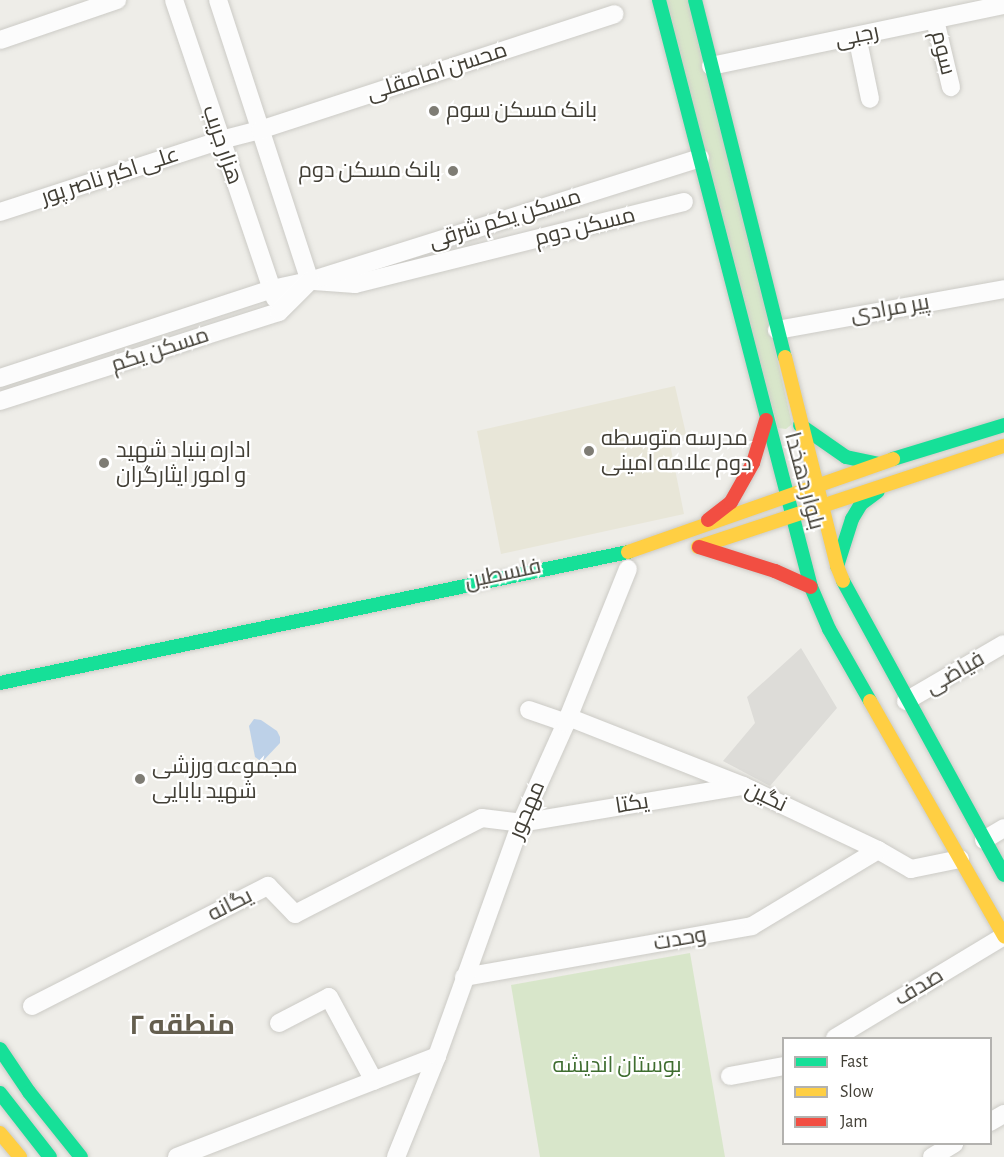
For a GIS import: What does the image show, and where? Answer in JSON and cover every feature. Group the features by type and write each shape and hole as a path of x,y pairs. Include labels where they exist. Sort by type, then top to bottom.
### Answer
{"main road":[{"name":"بلوار دهخدا","path":"659,0 791,517 811,587 829,629 1004,936"},
{"name":"بلوار دهخدا","path":"695,0 837,566 849,595 906,701 1004,875"},
{"path":"695,530 730,502 753,463 766,420"},
{"path":"800,425 846,457 878,464"},
{"path":"606,573 695,530 786,496 878,464 1004,425"},
{"path":"811,587 775,571 694,549 1004,446"},
{"path":"837,566 852,519 861,504 888,484"},
{"name":"فلسطین","path":"0,683 629,563"},
{"path":"0,1049 29,1092 81,1157"},
{"path":"0,1093 50,1157"},
{"path":"0,1133 20,1157"}],"street":[{"path":"0,40 117,0"},
{"name":"هزار جریب","path":"174,0 279,312"},
{"name":"هزار جریب","path":"218,0 310,281"},
{"name":"رجبی","path":"711,66 1004,5"},
{"name":"محسن امامقلی","path":"221,140 260,130 614,14"},
{"name":"سوم","path":"935,20 951,87"},
{"path":"857,36 870,99"},
{"name":"علی اکبر ناصر پور","path":"0,212 221,140"},
{"name":"مسکن یکم شرقی","path":"310,281 700,158"},
{"name":"مسکن دوم","path":"310,281 355,284 684,202"},
{"path":"0,378 272,289 310,281"},
{"name":"مسکن یکم","path":"0,401 279,312 310,281"},
{"name":"پیر مرادی","path":"777,330 1004,289"},
{"name":"مهجور","path":"396,1157 437,1056 520,823 567,720 629,563"},
{"name":"فیاضی","path":"906,701 1004,644"},
{"name":"نگین","path":"529,710 567,720 743,786 878,850 911,869 960,859"},
{"name":"یکتا","path":"520,823 743,786"},
{"name":"یگانه","path":"32,1006 268,886 295,914 482,818 520,823"},
{"path":"984,840 1004,828"},
{"name":"وحدت","path":"464,977 752,926 878,850"},
{"name":"صدف","path":"837,1037 1004,936"},
{"path":"279,1023 329,998 374,1081"},
{"path":"177,1157 437,1056"},
{"path":"730,1076 782,1066"},
{"path":"932,1157 951,1145"}],"shaded area":[{"path":"675,386 686,434 669,439 684,514 501,554 477,431"},
{"path":"801,648 837,708 770,786 723,761 755,723 747,697"}],"green space":[{"path":"661,0 695,0 792,424 786,429 778,428"},
{"name":"بوستان اندیشه","path":"690,953 725,1157 540,1157 511,985"}],"water":[{"path":"254,719 261,720 277,731 280,737 280,743 262,762 255,757 249,726"}],"traffic: fast":[{"path":"659,0 811,587 829,629 870,701"},
{"path":"695,0 785,357"},
{"path":"800,425 846,457 878,464"},
{"path":"893,459 1004,425"},
{"path":"837,566 852,519 861,504 878,491"},
{"path":"0,683 628,552"},
{"path":"843,581 1004,875"},
{"path":"0,1049 29,1092 81,1157"},
{"path":"0,1093 50,1157"}],"traffic: slow":[{"path":"785,357 837,566 843,581"},
{"path":"698,547 1004,446"},
{"path":"628,552 893,459"},
{"path":"870,701 1004,936"},
{"path":"0,1133 20,1157"}],"traffic: jam":[{"path":"708,520 731,502 753,463 766,420"},
{"path":"699,547 775,571 811,587"}],"place":[{"name":"بانک مسکن سوم","path":"434,111"},
{"name":"بانک مسکن دوم","path":"453,171"},
{"name":"مدرسه متوسطه دوم علامه امینی","path":"589,451"},
{"name":"اداره بنیاد شهید و امور ایثارگران","path":"104,463"},
{"name":"مجموعه ورزشی شهید بابایی","path":"140,779"}],"district":[{"name":"منطقه ۲","path":"182,1026"}]}
